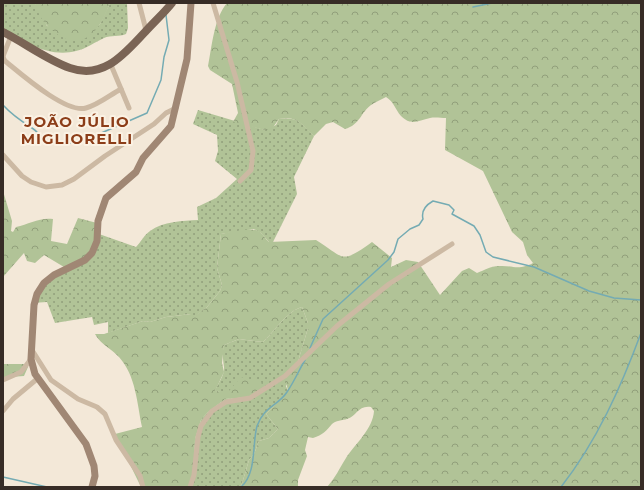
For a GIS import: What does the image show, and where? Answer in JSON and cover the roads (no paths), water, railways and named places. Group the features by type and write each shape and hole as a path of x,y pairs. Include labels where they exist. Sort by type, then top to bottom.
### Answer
{"main road":[{"path":"3,32 71,68 92,70 111,65 121,57 172,3"}],"street":[{"path":"139,3 146,30"},
{"path":"92,487 95,476 94,466 86,444 37,379 32,359 32,314 35,299 40,287 48,279 85,260 92,253 97,241 99,216 106,198 136,172 143,158 171,126 187,59 191,3"},
{"path":"213,3 239,89 253,151 251,170 240,181"},
{"path":"11,36 3,57 5,61 30,81 59,100 76,108 86,108 121,89"},
{"path":"111,65 129,108"},
{"path":"3,155 22,176 31,182 46,187 62,185 74,179 105,156 154,124 166,113 176,108"},
{"path":"190,487 194,476 198,437 201,426 212,411 226,402 250,398 281,379 337,326 389,284 452,244"},
{"path":"32,350 51,380 78,399 97,408 105,414 116,440 140,476 143,487"},
{"path":"3,380 21,372 32,359"},
{"path":"3,410 13,399 37,379"}],"waterway":[{"path":"473,7 492,3"},
{"path":"3,105 13,115 34,129 44,139 57,144 83,141 147,113 161,80 164,57 169,40 166,15"},
{"path":"310,348 323,319 388,260 394,252 398,239 410,229 419,225 423,219 425,208 433,201 449,205 454,210 452,214 474,226 480,235 486,252 493,257 534,267 589,291 614,298 641,300"},
{"path":"561,487 586,451 607,413 641,333"},
{"path":"241,487 250,474 257,426 260,419 263,414 287,392 305,360"},
{"path":"3,477 47,487"}],"district":[{"name":"JOÃO JÚLIO MIGLIORELLI","path":"77,130"}]}
